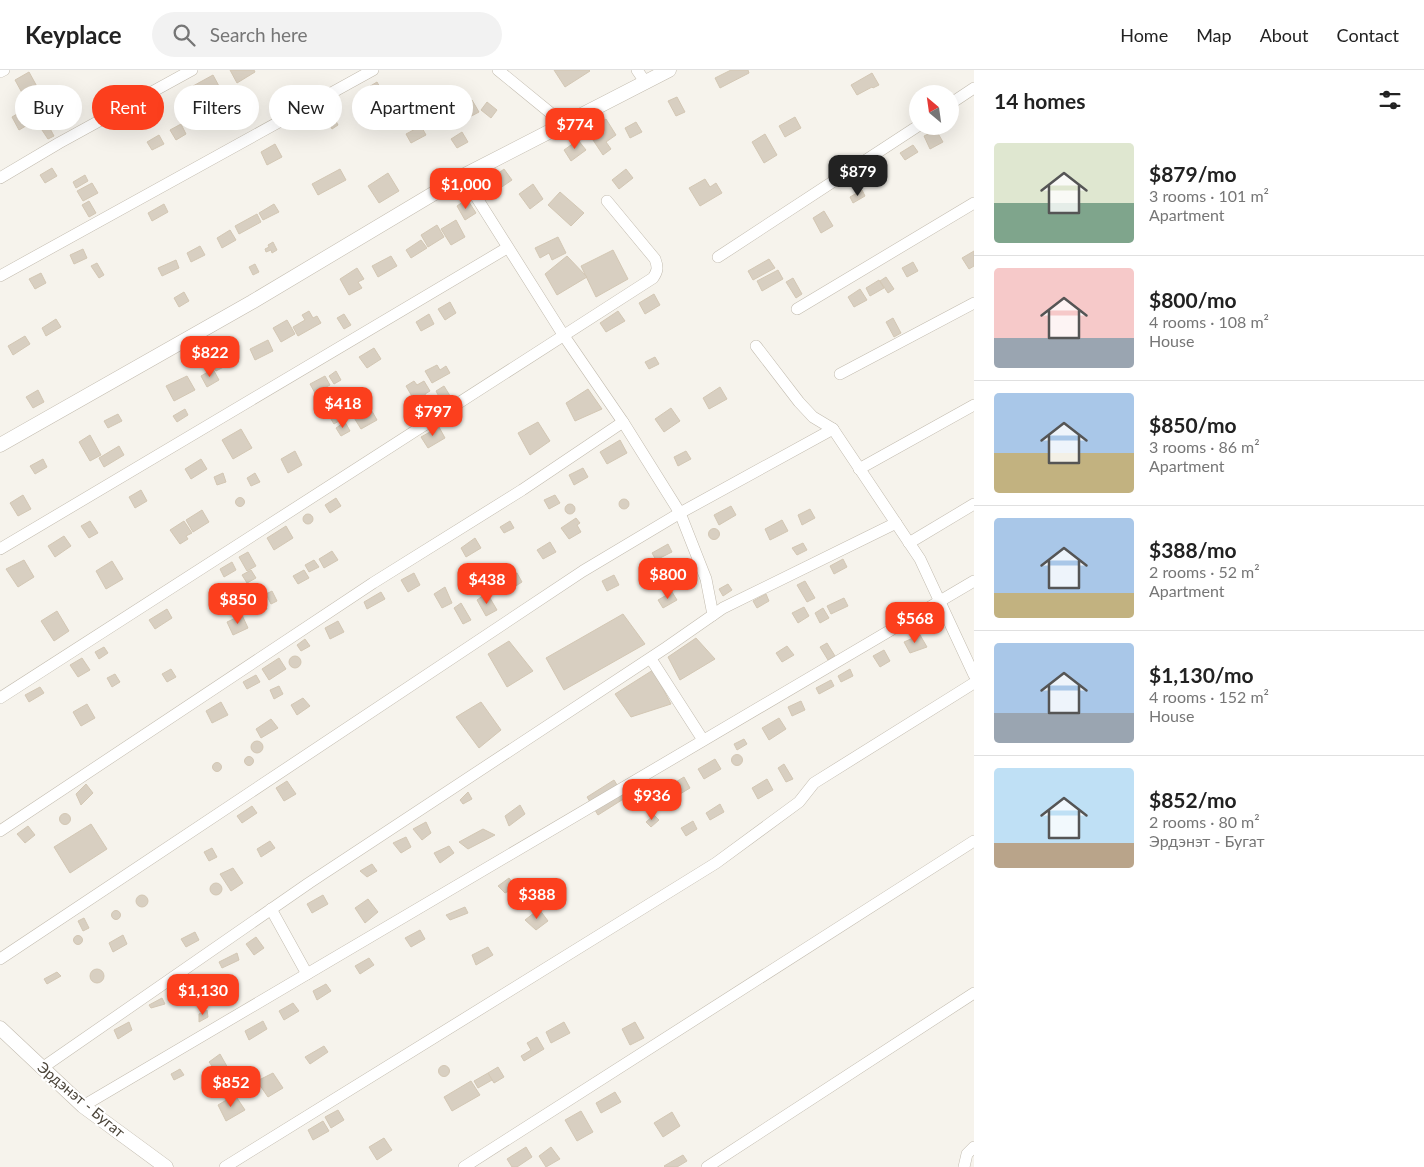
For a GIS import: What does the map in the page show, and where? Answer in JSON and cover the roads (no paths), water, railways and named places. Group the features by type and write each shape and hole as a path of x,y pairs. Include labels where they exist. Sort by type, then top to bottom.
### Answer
{"street":[{"path":"0,72 4,70"},
{"path":"0,178 58,143 192,70"},
{"path":"0,276 373,70"},
{"path":"498,70 564,124"},
{"path":"637,70 646,82"},
{"path":"0,445 252,302 463,176 669,70"},
{"path":"959,98 974,88"},
{"path":"718,258 909,132"},
{"path":"463,176 507,248 623,422 680,513 706,579 713,615"},
{"path":"0,698 652,278 658,267 655,259 607,201"},
{"path":"797,309 974,203"},
{"path":"0,549 507,248"},
{"path":"840,374 974,302"},
{"path":"756,346 799,402 813,417 833,429 920,559 973,669"},
{"path":"859,469 974,405"},
{"path":"0,830 373,582 522,490 623,422"},
{"path":"0,959 583,571 680,513 833,429"},
{"path":"909,543 974,504"},
{"path":"42,1068 271,910 723,608 896,523"},
{"path":"83,1106 974,581"},
{"path":"650,658 704,740"},
{"path":"225,1167 716,863 798,802 814,783 974,683"},
{"path":"464,1167 974,840"},
{"path":"271,910 307,974"},
{"path":"707,1167 974,993"},
{"name":"Эрдэнэт - Бугат","path":"0,1028 83,1106 166,1167"},
{"path":"964,1167 967,1154 974,1147"}]}
